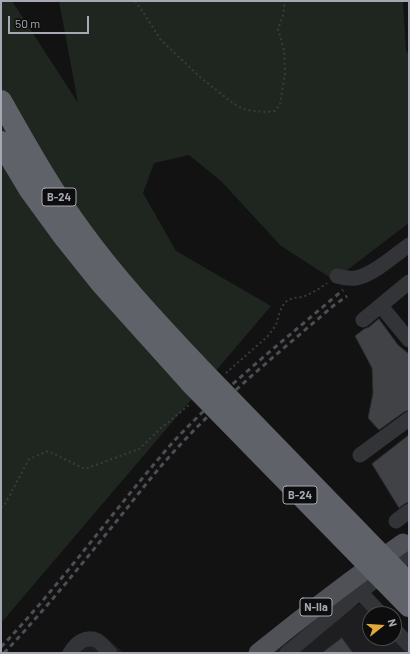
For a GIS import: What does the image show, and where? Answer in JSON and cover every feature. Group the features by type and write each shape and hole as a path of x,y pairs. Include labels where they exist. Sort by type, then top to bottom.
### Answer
{"highway":[{"name":"B-24","path":"1,101 45,177 80,230 146,311 195,386 409,584"},
{"name":"B-24","path":"1,142 30,190 100,283 195,386 409,606"}],"main road":[{"name":"N-IIa","path":"258,653 330,596 405,540"}],"street":[{"path":"337,276 347,279 367,275 409,245"},
{"path":"363,320 409,282"},
{"path":"381,306 409,340"},
{"path":"360,455 409,419"},
{"path":"287,653 360,592 405,540 409,511"},
{"path":"360,592 373,606"},
{"path":"402,638 409,645"},
{"path":"70,653 78,642 92,639 98,642 110,653"}],"path":[{"path":"134,1 143,12 160,39 200,77 241,108 252,111 266,112 275,111 280,105 285,74 284,50 278,29 283,15 285,1"},
{"path":"228,372 268,336 276,325 280,311 285,302 317,290 337,276"},
{"path":"1,507 4,506 29,459 48,451 85,469 139,449 160,429 195,386"}],"shaded area":[{"path":"1,1 12,1 78,103 59,1 403,1 406,51 409,55 409,223 334,280 281,246 221,181 189,155 154,163 143,193 176,251 271,306 1,623"},
{"path":"373,597 381,606 362,606 362,646 402,646 402,629 409,636 409,653 267,653"},
{"path":"95,631 107,638 124,653 60,653 75,637"}],"building":[{"path":"379,319 398,345 409,354 409,410 379,430 368,418 373,393 372,368 355,336"},
{"path":"409,435 409,502 399,508 372,464"},
{"path":"342,638 353,653 322,653"}],"railway":[{"path":"1,647 46,597 174,441 235,382 343,290"},
{"path":"4,653 66,584 158,469 198,426 255,373 333,306 347,296"}]}
